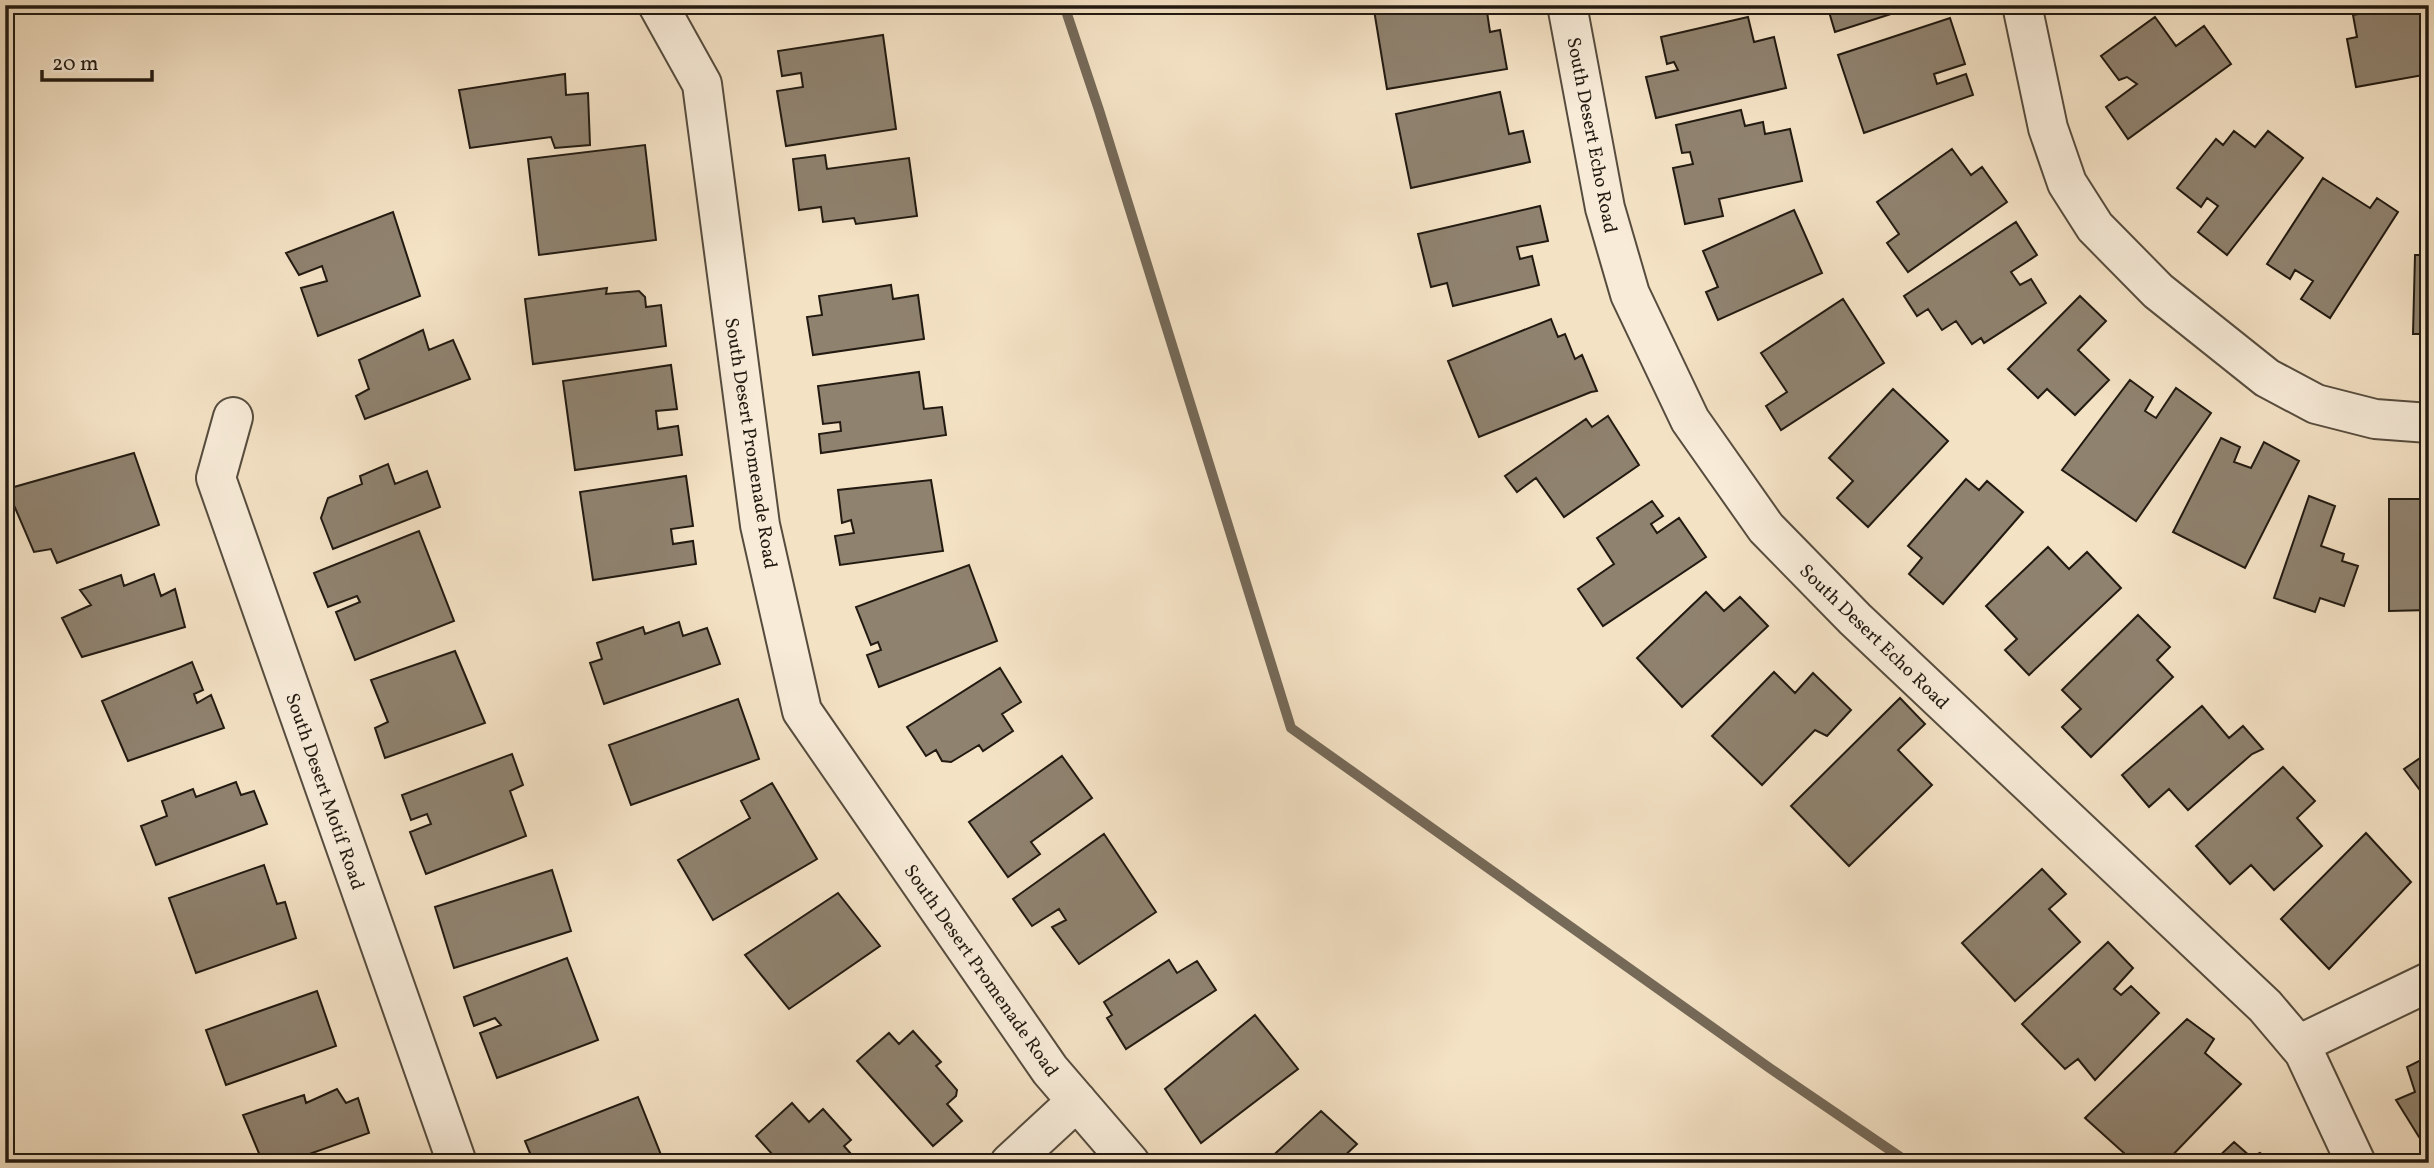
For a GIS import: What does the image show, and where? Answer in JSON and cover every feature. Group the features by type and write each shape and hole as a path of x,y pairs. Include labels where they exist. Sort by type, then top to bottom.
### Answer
{"street":[{"name":"South Desert Promenade Road","path":"658,5 702,85 761,525 802,711 1050,1070 1130,1163"},
{"name":"South Desert Echo Road","path":"1567,5 1605,208 1630,294 1690,420 1766,528 1865,628 2266,1006 2304,1052 2356,1163"},
{"path":"2022,5 2048,128 2067,183 2095,227 2158,291 2267,378 2316,404 2375,419 2429,423"},
{"name":"South Desert Motif Road","path":"233,417 216,478 457,1163"},
{"path":"2298,1045 2429,982"},
{"path":"1010,1163 1077,1101"}],"building":[{"path":"1399,5 1486,5 1490,32 1500,30 1507,69 1387,89 1374,10"},
{"path":"1827,5 1919,5 1835,32"},
{"path":"2405,5 2429,5 2429,74 2356,87 2347,39 2357,37 2353,15"},
{"path":"1748,17 1754,42 1774,37 1786,88 1656,118 1646,77 1678,70 1674,62 1667,64 1661,37"},
{"path":"2155,17 2176,46 2204,26 2231,64 2128,139 2106,107 2137,84 2127,77 2119,80 2101,56"},
{"path":"1950,18 1965,64 1934,74 1937,84 1966,74 1973,95 1864,133 1838,55"},
{"path":"883,35 896,129 786,146 777,91 803,87 801,73 782,76 778,51"},
{"path":"565,74 566,95 588,93 590,145 555,148 551,137 470,148 459,90"},
{"path":"1500,92 1509,134 1523,131 1530,162 1411,188 1396,114"},
{"path":"2429,105 2429,160 2420,107"},
{"path":"1741,110 1745,126 1763,122 1765,134 1790,129 1802,181 1719,199 1723,216 1685,224 1673,168 1693,164 1690,152 1682,153 1676,125"},
{"path":"2234,131 2255,147 2268,131 2303,158 2227,255 2198,232 2218,206 2207,198 2201,207 2177,188 2216,139 2223,145"},
{"path":"645,145 656,240 539,255 528,159"},
{"path":"1952,149 1971,175 1982,167 2007,202 1908,272 1887,243 1899,234 1877,202"},
{"path":"825,155 827,169 909,158 917,216 856,224 854,218 823,222 821,207 799,210 793,159"},
{"path":"2323,178 2370,208 2377,198 2398,212 2330,318 2301,299 2313,281 2295,270 2290,279 2267,264"},
{"path":"1540,206 1548,241 1517,247 1520,259 1532,256 1539,285 1453,306 1447,283 1431,287 1418,234"},
{"path":"1794,210 1822,273 1718,320 1706,292 1718,287 1703,251"},
{"path":"393,212 420,296 318,336 301,288 327,281 322,266 299,275 286,253"},
{"path":"2016,222 2037,255 2011,272 2020,285 2031,279 2046,303 1984,343 1981,338 1972,344 1956,321 1942,330 1928,309 1917,316 1904,296"},
{"path":"2415,255 2429,255 2429,334 2413,334"},
{"path":"891,285 893,299 918,295 924,339 813,355 807,317 822,315 819,296"},
{"path":"607,288 606,294 639,291 645,297 646,307 661,305 666,346 533,364 525,299"},
{"path":"2080,296 2106,321 2078,350 2109,380 2075,415 2047,389 2038,398 2008,369"},
{"path":"1843,299 1884,363 1781,430 1766,406 1787,392 1761,353"},
{"path":"1551,319 1558,337 1565,334 1575,359 1582,355 1597,391 1479,437 1448,361"},
{"path":"423,330 429,350 453,340 470,379 365,419 356,396 369,389 359,360"},
{"path":"671,365 677,409 656,411 658,429 678,426 682,455 575,470 563,381"},
{"path":"919,372 924,409 942,407 946,435 821,453 819,434 841,431 840,422 823,424 818,386"},
{"path":"2130,380 2153,397 2145,411 2156,418 2176,388 2211,413 2136,521 2062,470"},
{"path":"1893,389 1948,441 1868,527 1837,498 1853,481 1829,458"},
{"path":"1608,416 1639,465 1564,517 1536,478 1517,492 1505,476 1586,419 1592,427"},
{"path":"2221,438 2240,447 2234,462 2251,468 2264,442 2299,461 2245,568 2173,532"},
{"path":"134,453 159,525 57,563 51,549 34,552 7,489"},
{"path":"388,464 395,484 427,471 440,507 333,549 321,518 328,498 362,484 360,476"},
{"path":"686,476 693,526 671,529 673,544 693,541 696,564 593,580 580,492"},
{"path":"1966,479 1979,490 1987,481 2023,512 1943,604 1909,574 1922,558 1908,546"},
{"path":"931,480 943,551 840,565 835,536 854,533 851,520 842,523 838,490"},
{"path":"2309,496 2335,506 2321,546 2344,554 2342,561 2358,566 2344,606 2320,598 2315,612 2274,598"},
{"path":"2389,499 2421,499 2421,521 2429,521 2429,610 2389,611"},
{"path":"1652,501 1663,516 1651,524 1657,533 1679,518 1706,557 1603,626 1578,589 1614,564 1597,538"},
{"path":"419,531 454,621 355,660 336,612 360,602 357,596 328,607 314,573"},
{"path":"2048,547 2069,569 2087,552 2121,588 2029,675 2005,650 2017,639 1986,606"},
{"path":"969,565 997,641 879,687 867,655 881,650 878,642 871,645 856,607"},
{"path":"154,574 161,596 175,589 185,627 82,657 62,618 91,605 80,590 121,575 124,586"},
{"path":"1706,592 1724,611 1740,597 1768,626 1682,707 1637,658"},
{"path":"2138,615 2170,647 2157,660 2173,677 2091,757 2062,727 2081,709 2062,690"},
{"path":"679,622 683,636 707,628 720,664 604,704 590,663 602,659 597,643 643,627 645,634"},
{"path":"455,651 485,723 385,758 375,728 388,722 371,680"},
{"path":"192,662 203,690 194,694 197,703 211,695 224,728 128,761 102,701"},
{"path":"1000,668 1021,702 1002,714 1013,731 983,751 979,745 951,762 942,761 936,750 926,756 907,727"},
{"path":"1774,672 1795,693 1813,673 1851,710 1827,736 1815,730 1762,785 1712,736"},
{"path":"1900,698 1925,724 1898,750 1932,785 1849,866 1791,806"},
{"path":"738,699 759,759 631,805 609,745"},
{"path":"2202,706 2229,738 2243,726 2263,749 2252,754 2188,810 2169,789 2149,807 2122,775"},
{"path":"2429,752 2429,802 2404,769"},
{"path":"512,754 523,785 510,791 526,836 426,874 410,832 431,824 427,814 411,820 402,795"},
{"path":"1062,756 1092,798 1031,842 1040,854 1008,877 969,822"},
{"path":"2283,767 2315,801 2297,818 2322,846 2274,890 2251,865 2230,884 2196,846"},
{"path":"236,782 241,795 254,791 267,824 156,865 141,826 167,816 162,801 193,789 196,797"},
{"path":"772,783 817,859 713,920 678,860 750,818 741,801"},
{"path":"2366,833 2411,882 2329,969 2281,919"},
{"path":"1104,834 1156,912 1079,964 1052,927 1066,920 1059,909 1032,926 1013,899"},
{"path":"264,865 277,904 285,902 296,938 196,973 169,898"},
{"path":"2042,869 2066,894 2049,909 2080,942 2015,1001 1962,943"},
{"path":"552,870 571,931 454,968 435,907"},
{"path":"838,893 880,946 789,1009 745,955"},
{"path":"2108,942 2133,968 2114,989 2121,995 2131,986 2159,1013 2095,1080 2078,1059 2065,1069 2022,1024"},
{"path":"567,958 598,1040 497,1078 480,1033 501,1025 495,1018 474,1026 464,997"},
{"path":"1169,960 1177,973 1197,961 1216,990 1126,1049 1107,1018 1112,1015 1104,1002"},
{"path":"317,991 336,1046 226,1085 206,1030"},
{"path":"1255,1015 1298,1069 1201,1143 1165,1089"},
{"path":"2187,1019 2214,1039 2205,1053 2241,1084 2165,1163 2135,1163 2085,1118"},
{"path":"913,1031 941,1062 936,1066 957,1090 956,1096 947,1104 962,1121 933,1146 857,1061 889,1033 899,1044"},
{"path":"2429,1056 2429,1132 2419,1137 2396,1100 2415,1092 2407,1067"},
{"path":"337,1089 346,1103 358,1098 369,1133 284,1163 263,1163 243,1115 304,1095 306,1103"},
{"path":"638,1097 663,1160 655,1163 534,1163 525,1141"},
{"path":"792,1103 809,1122 823,1109 851,1140 844,1146 859,1163 780,1163 756,1136"},
{"path":"1321,1111 1357,1144 1337,1163 1265,1163"},
{"path":"2234,1142 2251,1157 2260,1153 2273,1163 2212,1163"}],"waterway":[{"path":"1064,5 1291,728 1771,1069 1909,1163"}]}
